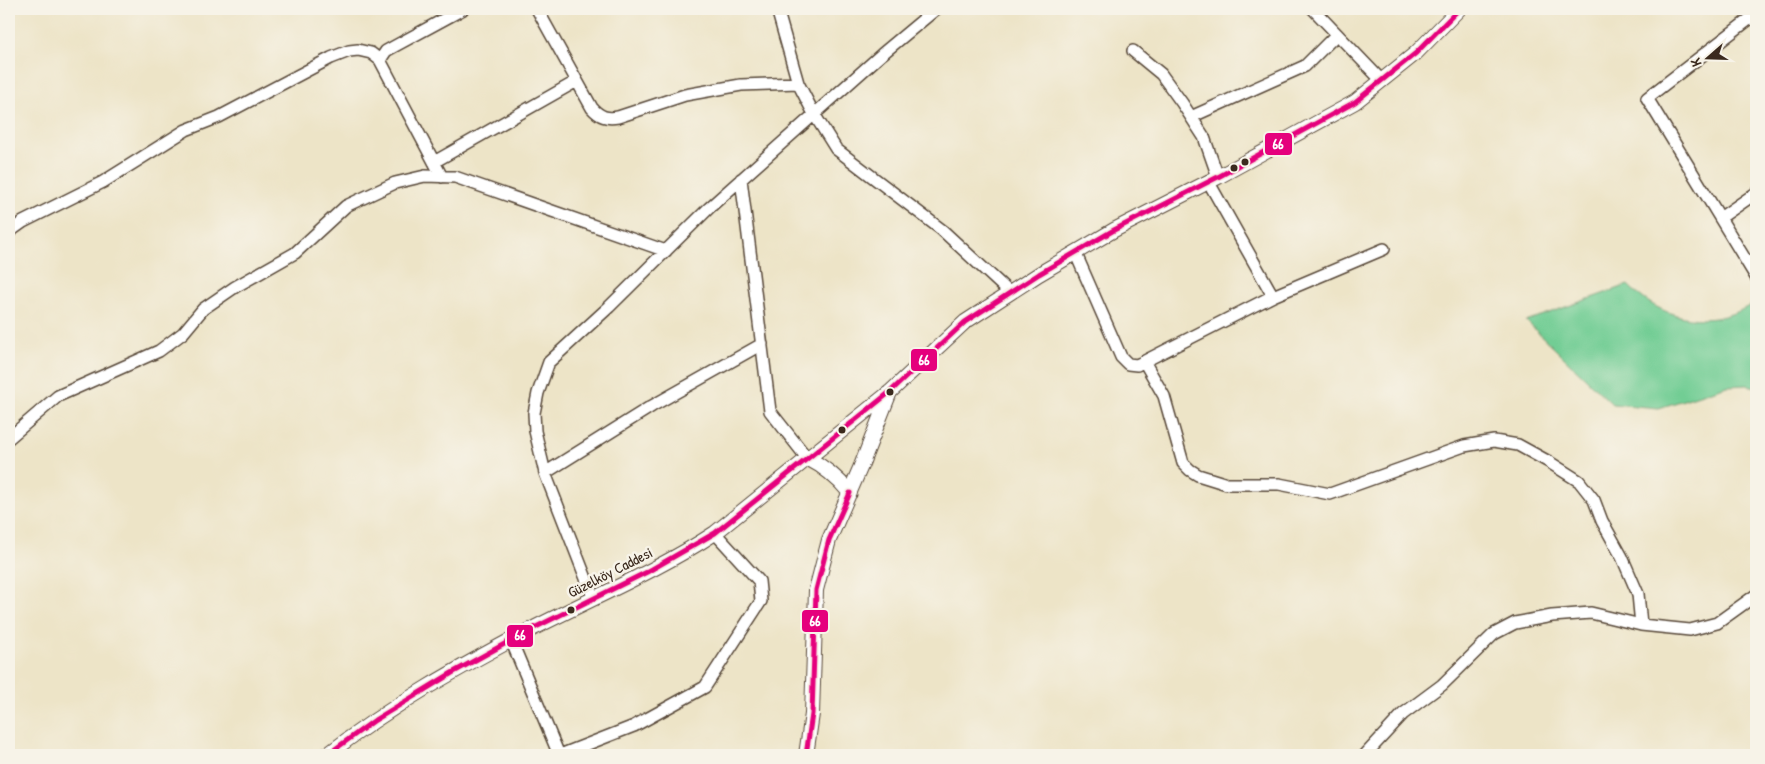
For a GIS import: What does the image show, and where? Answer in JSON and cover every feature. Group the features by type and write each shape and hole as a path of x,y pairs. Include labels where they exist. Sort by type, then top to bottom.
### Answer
{"street":[{"path":"380,60 386,51 464,9"},
{"path":"537,9 592,108 597,114 611,118 685,95 741,86 798,83"},
{"path":"777,9 798,83 814,114 836,149 942,230 1010,293"},
{"path":"594,599 545,474 535,431 534,413 538,393 549,362 609,307 709,208 936,9"},
{"path":"1314,9 1382,81"},
{"name":"Güzelköy Caddesi","path":"327,755 352,736 440,678 699,544 890,392 965,322 1114,230 1356,102 1416,53 1459,9"},
{"path":"1756,14 1647,98 1756,278"},
{"path":"1191,117 1305,66 1337,34"},
{"path":"9,232 24,222 103,182 186,130 219,117 331,58 349,51 358,50 371,53 380,60 442,177"},
{"path":"1133,51 1161,74 1204,137 1213,179 1273,296"},
{"path":"434,162 577,82"},
{"path":"9,438 58,396 159,351 183,333 203,309 235,287 296,253 346,206 395,183 425,176 455,177 666,251"},
{"path":"741,179 770,411 807,458 824,466 838,478 850,493"},
{"path":"1720,218 1756,193"},
{"path":"1076,252 1121,357 1128,364 1132,365 1144,362 1273,296 1384,249"},
{"path":"545,474 652,406 762,344"},
{"path":"1144,362 1164,396 1184,463 1198,476 1227,484 1279,484 1330,494 1464,446 1494,441 1518,445 1580,481 1594,500 1602,521 1622,557 1638,594 1641,625"},
{"path":"806,755 812,714 816,590 830,540 890,392"},
{"path":"511,640 559,755 634,726 705,687 761,601 759,581 715,533"},
{"path":"1365,755 1403,714 1442,685 1494,634 1515,623 1552,616 1590,613 1641,625 1690,630 1717,623 1756,595"}],"green space":[{"path":"1628,285 1650,303 1676,315 1689,318 1717,318 1756,304 1756,387 1747,385 1727,386 1659,408 1612,404 1526,321"}],"transit line":[{"name":"66","path":"327,755 375,720 452,673 530,630 647,572 715,533 890,392 965,322 1039,274 1114,230 1218,177 1355,102 1416,53 1459,9"},
{"name":"66","path":"806,755 812,714 816,590 829,540 850,493"}]}
